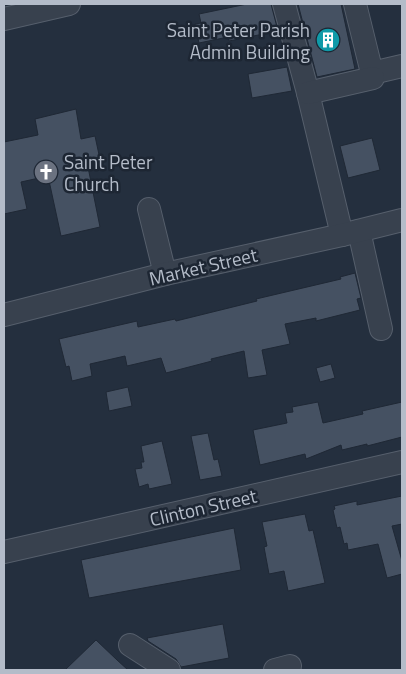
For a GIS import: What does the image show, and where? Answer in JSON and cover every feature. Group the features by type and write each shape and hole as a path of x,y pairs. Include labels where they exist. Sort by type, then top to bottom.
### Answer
{"street":[{"path":"4,19 69,4"},
{"path":"284,4 308,93 381,329"},
{"path":"354,4 372,73 402,66"},
{"path":"308,93 373,78"},
{"path":"149,209 165,274"},
{"name":"Market Street","path":"4,315 165,274 402,220"},
{"name":"Clinton Street","path":"4,552 402,462"},
{"path":"130,644 169,670"}],"building":[{"path":"247,4 271,4 278,31 229,41 228,37 199,43 195,24 201,23 199,14"},
{"name":"Saint Peter Parish Admin Building","path":"298,4 341,4 355,69 317,77"},
{"path":"287,67 292,91 252,98 248,74"},
{"name":"Saint Peter Church","path":"76,109 81,139 95,136 101,164 88,167 100,227 61,236 48,176 21,182 27,209 4,214 4,142 38,135 35,119"},
{"path":"372,138 380,170 348,178 340,146"},
{"path":"355,273 361,298 357,299 360,310 316,321 316,318 285,324 290,344 262,350 267,375 248,378 244,351 166,373 161,358 127,366 125,356 90,364 92,376 72,381 69,366 66,367 59,339 137,321 138,327 175,319 176,321 257,301 256,299 341,279 340,277"},
{"path":"331,364 335,378 320,382 316,368"},
{"path":"128,387 132,406 109,411 106,392"},
{"path":"318,402 323,423 363,414 362,411 402,402 402,437 342,450 341,445 306,459 305,454 260,465 253,430 287,423 285,413 293,412 292,407"},
{"path":"208,433 214,460 218,459 222,476 200,480 191,436"},
{"path":"162,441 172,484 149,489 148,484 139,487 135,469 142,468 141,462 144,462 141,446"},
{"path":"402,496 402,524 392,526 402,561 402,574 387,578 378,544 348,550 347,543 344,544 340,527 337,528 333,510 335,509 334,506 357,501 357,505"},
{"path":"305,514 309,531 313,530 325,583 288,591 284,571 269,574 264,547 267,546 262,522"},
{"path":"234,528 241,570 89,598 81,560"},
{"path":"223,624 229,658 181,667 176,659 148,641 147,638"},
{"path":"96,640 117,660 128,670 65,670"}],"place":[{"name":"Saint Peter Parish Admin Building","path":"328,40"},
{"name":"Saint Peter Church","path":"46,172"}]}
